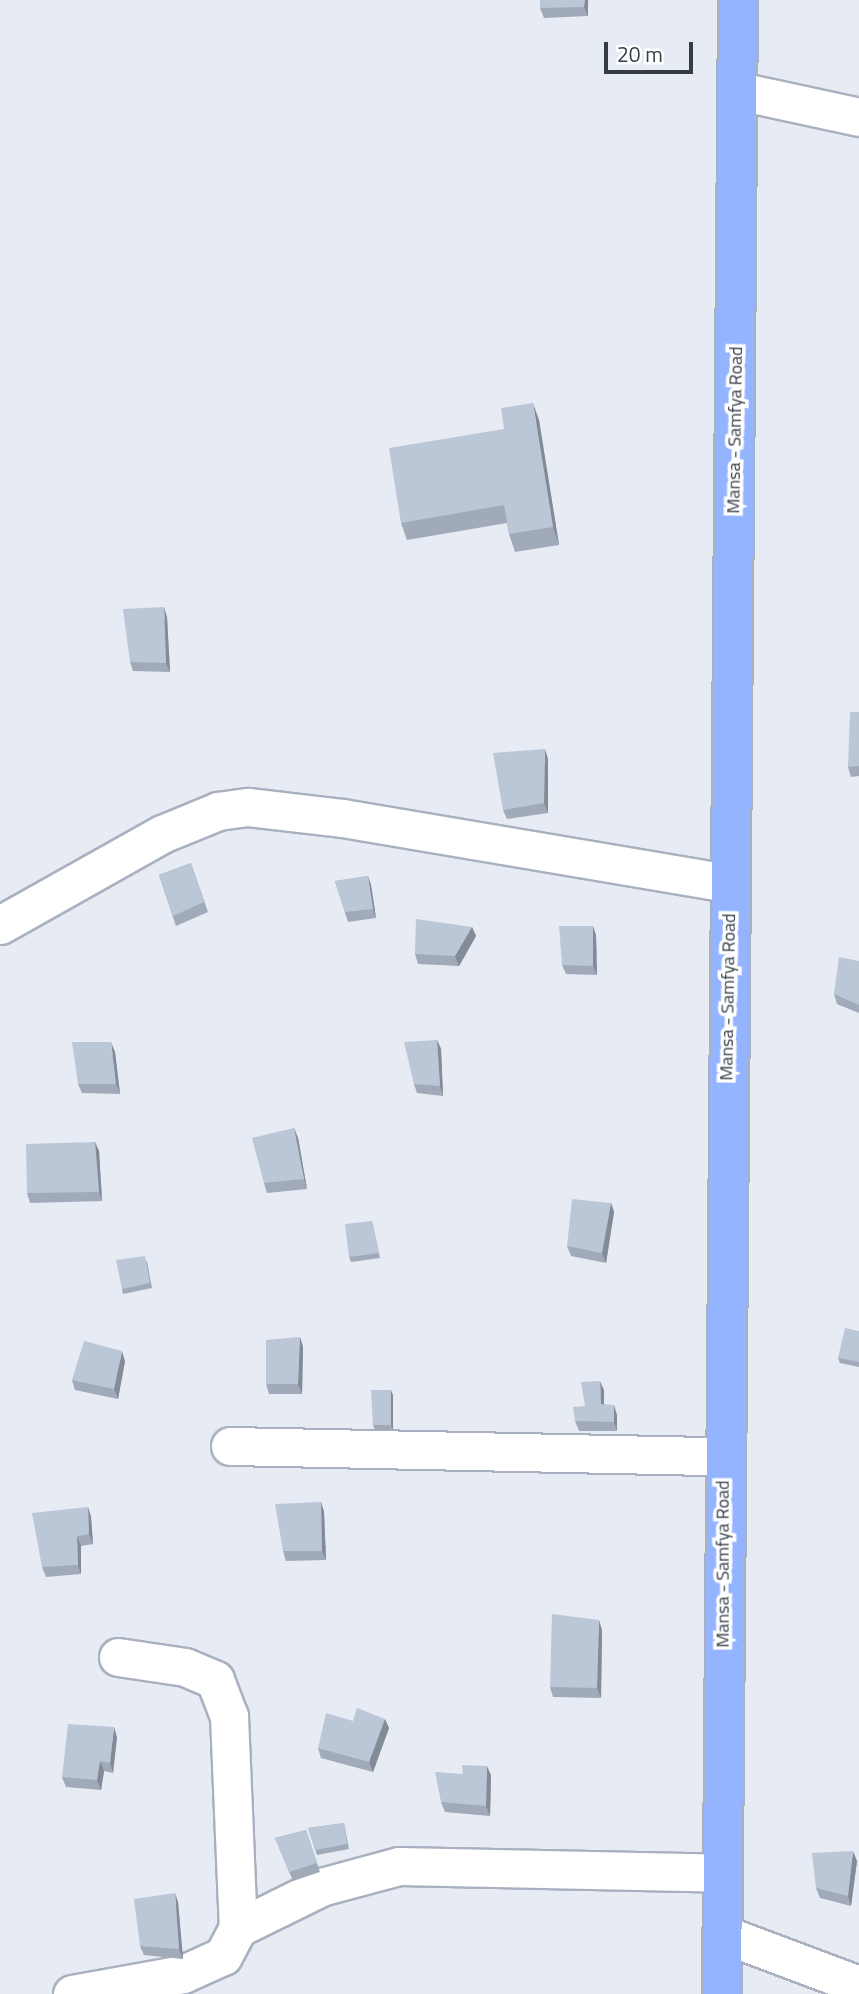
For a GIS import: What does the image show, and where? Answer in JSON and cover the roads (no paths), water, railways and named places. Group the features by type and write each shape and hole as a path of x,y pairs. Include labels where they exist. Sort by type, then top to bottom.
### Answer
{"main road":[{"name":"Mansa - Samfya Road","path":"722,1994 723,1456 738,0"}],"street":[{"path":"739,91 859,117"},
{"path":"0,925 162,834 218,811 248,807 342,818 729,883"},
{"path":"230,1446 723,1456"},
{"path":"72,1994 183,1974 223,1956 238,1928 229,1716 215,1680 185,1667 118,1657"},
{"path":"238,1928 321,1887 398,1866 723,1873"},
{"path":"723,1934 859,1985"}]}
